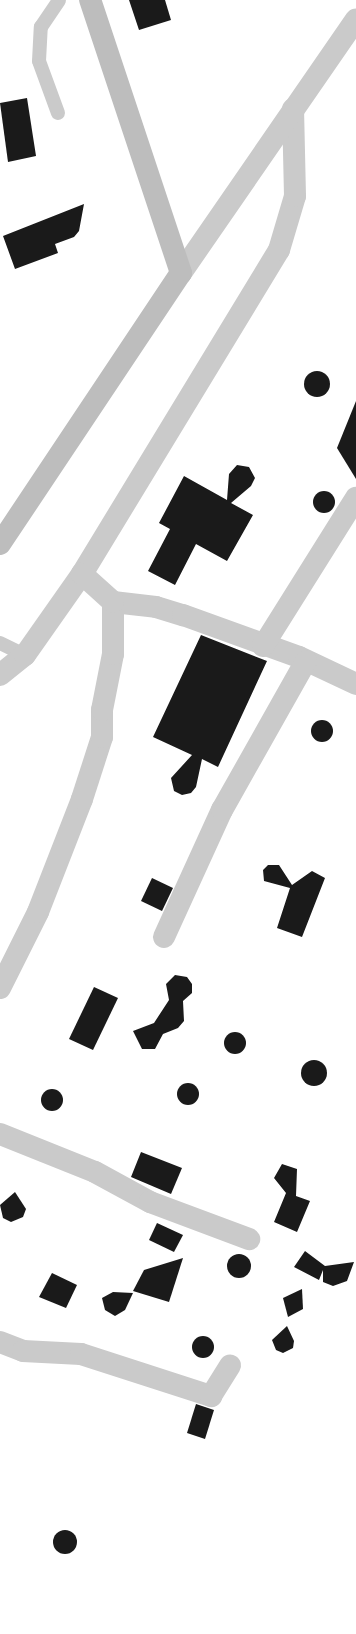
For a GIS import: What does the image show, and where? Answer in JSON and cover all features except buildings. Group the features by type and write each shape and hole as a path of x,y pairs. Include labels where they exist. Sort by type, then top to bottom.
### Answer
{"main road":[{"path":"0,544 181,273 90,0"}],"street":[{"path":"181,273 293,109 353,29"},
{"path":"0,675 25,655 82,574 279,250 295,196 293,109"},
{"path":"263,646 356,498"},
{"path":"82,574 113,602 156,607 306,661 356,684"},
{"path":"0,988 38,912 82,799 102,737 102,710 113,654 113,602"},
{"path":"164,937 222,810 306,661"},
{"path":"0,1134 95,1172 150,1202 249,1239"},
{"path":"0,1342 23,1351 81,1354 211,1396 230,1365"}],"lane":[{"path":"58,113 39,61 41,27 59,0"},
{"path":"0,643 25,655"}]}
